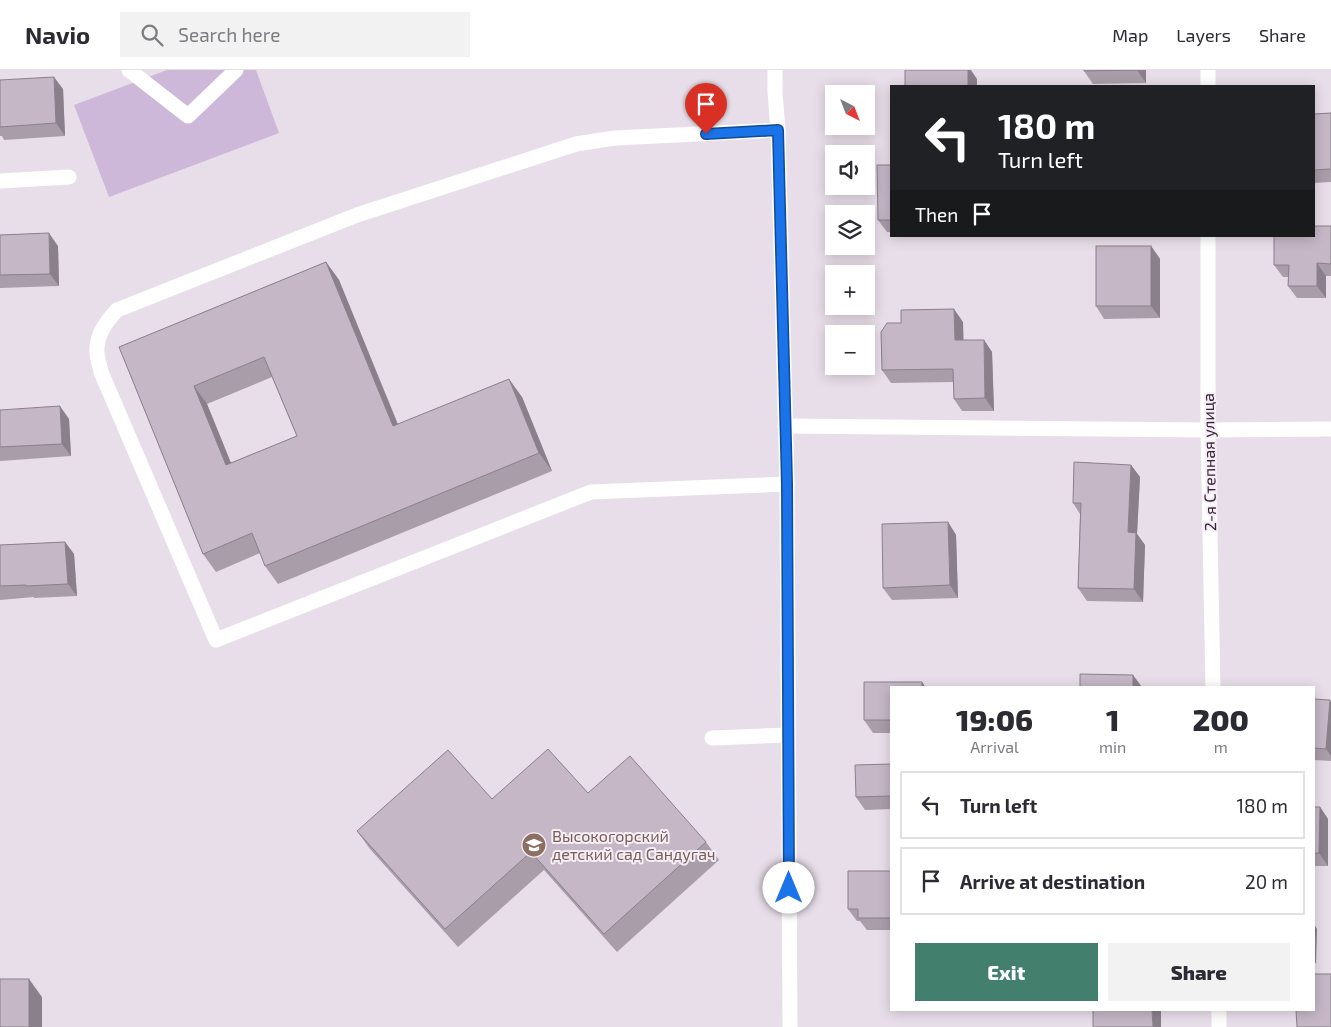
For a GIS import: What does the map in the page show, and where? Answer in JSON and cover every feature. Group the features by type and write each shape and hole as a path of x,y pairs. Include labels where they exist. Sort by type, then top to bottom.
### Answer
{"street":[{"path":"129,70 188,116 236,70"},
{"path":"776,70 775,92 778,130 787,484 790,1027"},
{"path":"1208,70 1208,85"},
{"path":"778,130 615,138 576,144 357,215 117,310 107,321 99,336 97,352 101,372 216,640 591,492 787,484"},
{"path":"0,181 69,178"},
{"name":"2-я Степная улица","path":"1208,237 1208,430 1213,686"},
{"path":"785,426 1208,430 1331,429"},
{"path":"712,738 788,735"},
{"path":"1219,1011 1219,1027"}],"shaded area":[{"path":"167,70 256,70 279,133 109,197 74,105"}],"building":[{"path":"905,70 968,70 968,85 905,85"},
{"path":"1084,70 1137,70 1084,71"},
{"path":"54,77 56,123 0,127 0,80"},
{"path":"1331,113 1331,169 1315,170 1315,114"},
{"path":"877,165 890,165 890,220 878,220"},
{"path":"1315,226 1331,226 1331,264 1317,263 1317,286 1288,286 1289,265 1274,265 1274,237 1315,237"},
{"path":"49,233 50,274 0,275 0,235"},
{"path":"1096,246 1151,246 1151,306 1096,306"},
{"path":"326,262 393,426 509,379 539,453 265,566 252,533 203,554 119,347","holes":["264,357 297,436 226,465 194,386"]},
{"path":"954,309 955,340 984,340 985,398 954,399 953,369 882,370 881,332 887,323 901,323 901,310"},
{"path":"60,406 62,444 0,447 0,410"},
{"path":"1074,462 1131,465 1128,532 1136,533 1134,589 1078,588 1081,503 1073,503"},
{"path":"948,522 950,585 883,588 882,524"},
{"path":"65,542 68,584 0,586 0,545"},
{"path":"1080,674 1133,675 1133,686 1080,686"},
{"path":"864,682 922,682 922,686 890,686 890,720 864,720"},
{"path":"1315,699 1330,700 1326,749 1315,748"},
{"path":"548,749 588,793 630,756 706,842 604,934 531,852 445,929 357,831 448,750 492,799"},
{"path":"890,764 890,796 856,797 855,765"},
{"path":"1315,807 1320,807 1319,853 1315,853"},
{"path":"848,871 890,871 890,918 858,918 858,909 848,909"},
{"path":"1315,974 1331,974 1331,1027 1297,1027 1296,1011 1315,1011"},
{"path":"0,979 29,979 29,1027 0,1027"},
{"path":"1093,1011 1152,1011 1153,1027 1093,1027"}],"place":[{"name":"Высокогорский детский сад Сандугач","path":"534,845"}],"route":[{"path":"706,134 778,130 787,484 789,888"}]}
